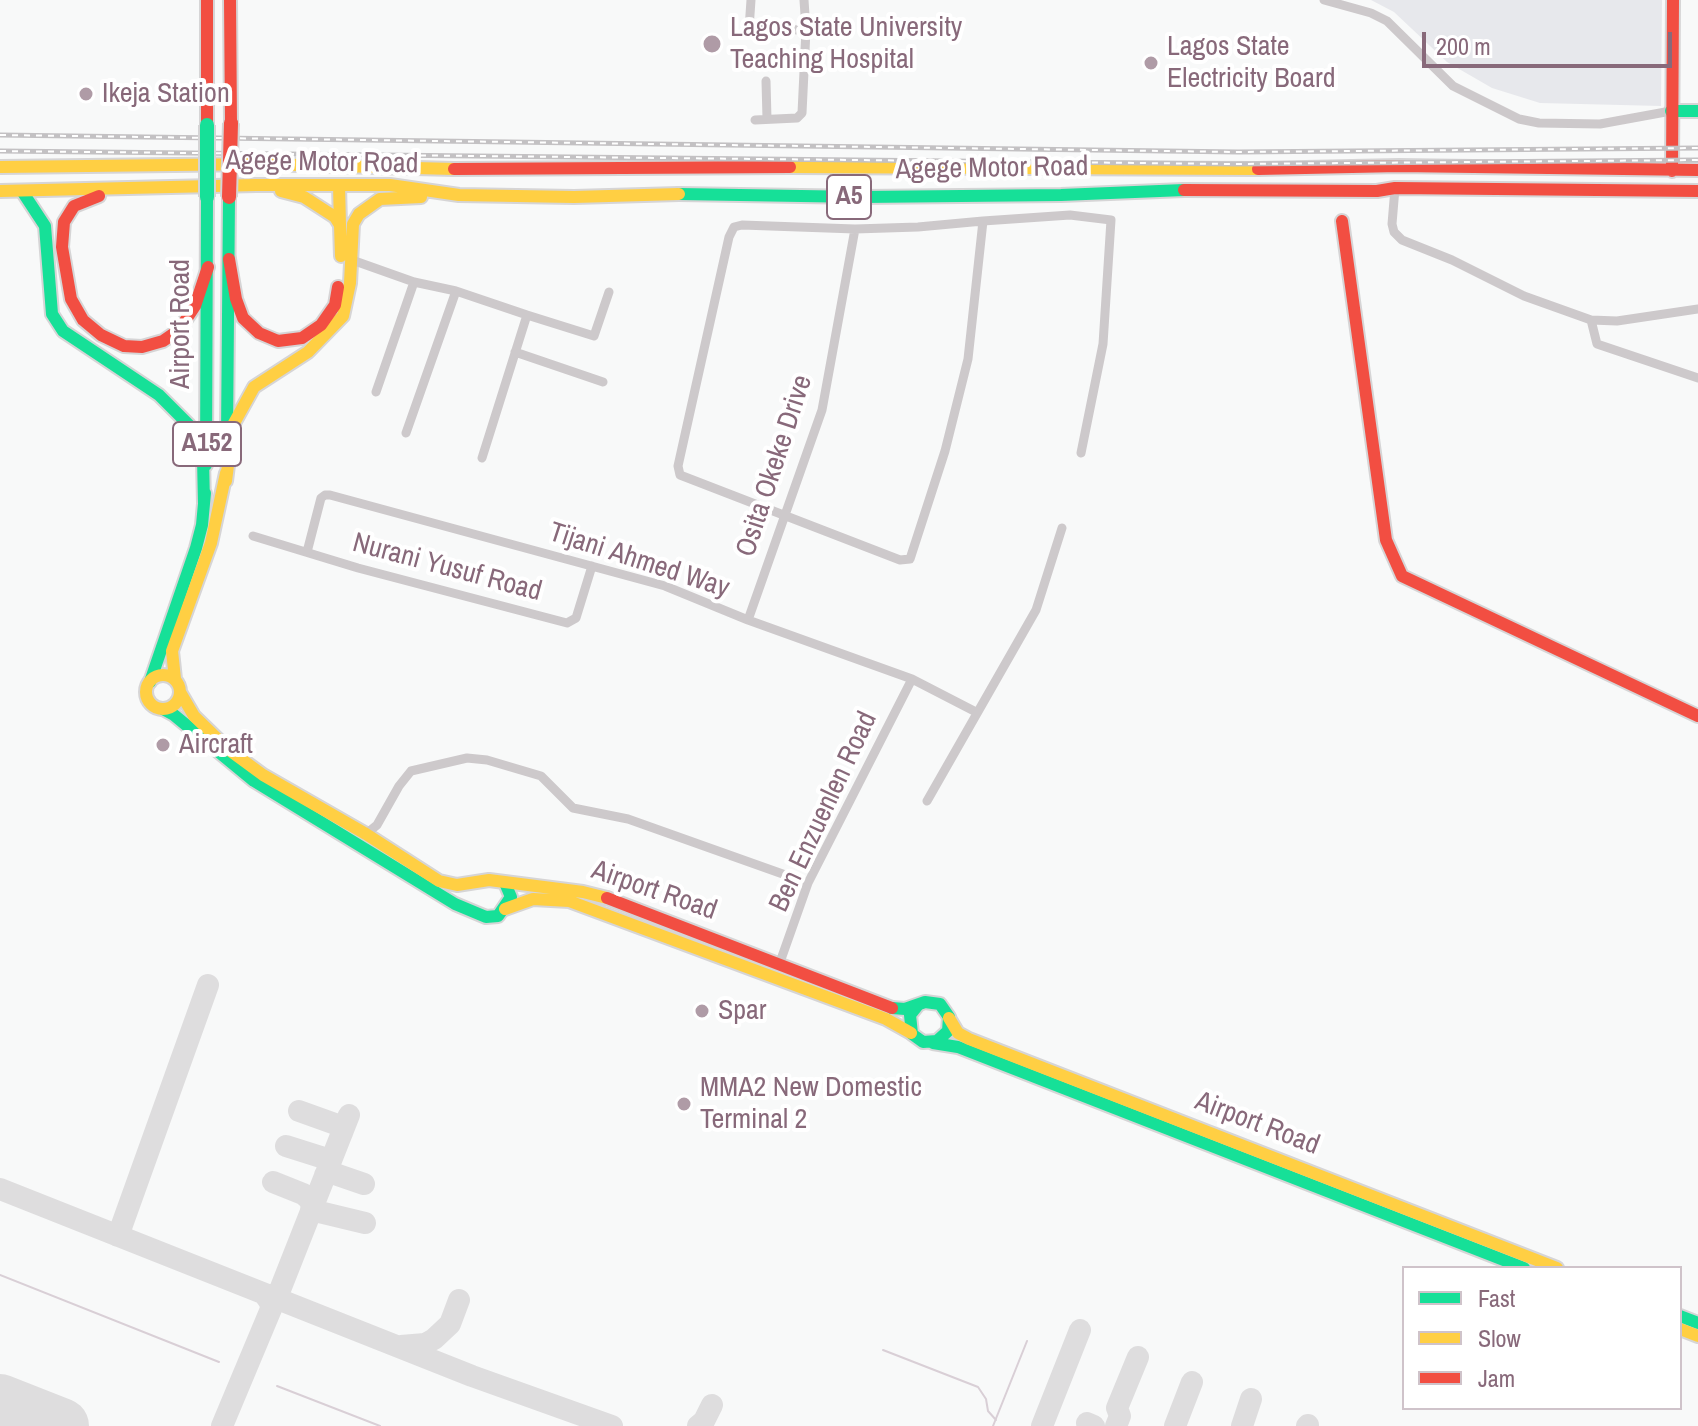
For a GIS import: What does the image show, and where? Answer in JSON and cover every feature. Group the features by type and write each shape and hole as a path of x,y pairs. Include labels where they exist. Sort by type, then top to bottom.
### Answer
{"main road":[{"name":"Airport Road","path":"150,682 196,548 204,504 208,267 207,0"},
{"name":"Airport Road","path":"178,686 172,651 211,543 226,481 230,0"},
{"path":"1672,171 1673,0"},
{"path":"1671,111 1698,111"},
{"name":"Agege Motor Road","path":"0,167 261,164 479,170 1399,166 1698,170"},
{"path":"1061,195 1062,169"},
{"path":"226,481 233,425 242,406 254,387 308,352 343,316 352,260 346,224 304,197 256,185"},
{"path":"229,259 236,299 243,318 259,333 278,341 302,338 321,325 335,305 346,224 346,185"},
{"name":"Agege Motor Road","path":"0,191 390,185 459,195 862,197 1061,195 1143,190 1377,191 1395,188 1698,191"},
{"path":"128,190 81,201 64,222 64,272 71,299 83,320 101,335 124,346 142,347 163,341 179,330 195,306 208,267"},
{"path":"22,191 45,226 52,314 63,331 159,395 189,425 203,458 204,504"},
{"path":"346,224 380,199 459,195"},
{"path":"1342,221 1386,540 1402,576 1698,716"},
{"path":"162,675 178,686 194,716 229,750 263,775 366,834 439,881 457,885 489,880 505,883 511,897 505,909 498,916 486,917 471,912 254,781 174,715 149,700 147,689 150,682 162,675"},
{"path":"163,709 174,705 178,686"},
{"path":"471,912 465,899 472,883"},
{"name":"Airport Road","path":"505,883 556,887 613,900 887,1008 905,1009 918,1005"},
{"name":"Airport Road","path":"505,909 533,899 569,901 886,1019 912,1034"},
{"path":"940,1004 949,1017 948,1031 937,1041 923,1042 912,1034 910,1015 918,1005 940,1004"},
{"name":"Airport Road","path":"949,1017 958,1033 969,1039 1552,1266"},
{"name":"Airport Road","path":"930,1043 958,1047 1519,1266"}],"street":[{"path":"751,0 749,29 806,30"},
{"path":"755,120 797,118 802,113 806,30 804,0"},
{"path":"1324,0 1371,13 1387,21 1453,86 1519,119 1539,123 1600,124 1671,111"},
{"path":"766,81 767,119"},
{"path":"1395,188 1392,224 1394,232 1402,240 1452,260 1524,296 1591,320 1617,321 1698,309"},
{"path":"983,221 968,359 945,451 910,559 900,560 680,475 678,466 729,237 734,227 742,225 855,229 1070,215 1111,220 1103,344 1081,453"},
{"name":"Osita Okeke Drive","path":"748,620 822,410 855,229"},
{"path":"352,260 414,282 456,291 594,336 609,292"},
{"path":"376,392 414,282"},
{"path":"406,433 456,291"},
{"path":"482,458 527,315"},
{"path":"1591,320 1597,344 1698,378"},
{"path":"515,352 603,382"},
{"name":"Tijani Ahmed Way","path":"307,552 321,498 325,495 665,586 748,620 912,679 976,712"},
{"path":"927,801 1036,610 1062,528"},
{"name":"Nurani Yusuf Road","path":"253,536 567,623 576,618 592,566"},
{"name":"Ben Enzuenlen Road","path":"779,965 808,883 912,679"},
{"path":"366,834 377,825 411,771 467,758 487,760 541,776 573,808 628,819 808,883"}],"shaded area":[{"path":"1371,0 1662,0 1661,106 1540,103 1492,88 1447,62 1394,12"}],"waterway":[{"path":"0,1275 219,1362"},
{"path":"993,1426 1027,1341"},
{"path":"883,1350 978,1387 986,1399 988,1411 996,1420"},
{"path":"277,1386 380,1426"}],"taxiway":[{"path":"118,1236 208,985"},
{"path":"299,1111 338,1125 342,1133"},
{"path":"276,1300 349,1115"},
{"path":"286,1146 324,1158 329,1166"},
{"path":"325,1175 332,1173 364,1184"},
{"path":"273,1182 303,1194 310,1200 312,1208"},
{"path":"0,1189 472,1376 612,1426"},
{"path":"311,1210 365,1223"},
{"path":"222,1426 271,1309 265,1295"},
{"path":"401,1346 425,1344 434,1339 450,1324 459,1300"},
{"path":"1042,1426 1080,1330"},
{"path":"1116,1426 1120,1416 1117,1408 1138,1357"},
{"path":"1175,1426 1192,1382"},
{"path":"1242,1426 1251,1399"},
{"path":"698,1426 712,1405"},
{"path":"1087,1423 1094,1426"}],"runway":[{"path":"0,1402 61,1426"}],"railway":[{"path":"0,135 1238,152 1698,148"},
{"path":"0,151 1235,164 1698,160"}],"traffic: fast":[{"path":"1671,111 1698,111"},
{"path":"207,125 207,197"},
{"path":"679,194 862,197 1184,190"},
{"path":"22,191 45,226 52,314 63,331 159,395 189,425 203,458 204,504"},
{"path":"206,465 207,197"},
{"path":"227,436 229,197"},
{"path":"150,682 196,548 205,493"},
{"path":"163,709 254,781 455,904 486,917 498,916 511,897 505,883"},
{"path":"892,1008 905,1009 925,1002 940,1004 949,1017 948,1031 937,1041 923,1042 912,1034 910,1015 918,1005"},
{"path":"933,1043 958,1047 1519,1266"},
{"path":"1682,1317 1698,1323"}],"traffic: slow":[{"path":"0,167 261,164 454,169"},
{"path":"790,167 1258,169"},
{"path":"339,185 340,225"},
{"path":"0,191 390,185 459,195 574,197 679,194"},
{"path":"281,191 304,197 335,217 340,225 341,256"},
{"path":"226,481 233,425 254,387 308,352 343,316 350,283 353,224 359,214 380,199 421,197"},
{"path":"175,679 172,651 211,543 226,473"},
{"path":"163,675 175,680 180,692 175,704 163,709 151,704 146,692 151,680 163,675"},
{"path":"180,692 194,716 229,750 263,775 366,834 439,881 457,885 489,880 607,898"},
{"path":"505,909 533,899 569,901 886,1019 911,1033"},
{"path":"949,1018 958,1033 969,1039 1552,1266"},
{"path":"1682,1330 1698,1336"}],"traffic: jam":[{"path":"207,0 207,125"},
{"path":"230,0 231,123"},
{"path":"1672,171 1673,0"},
{"path":"229,197 231,123"},
{"path":"1258,169 1399,166 1698,170"},
{"path":"454,169 790,167"},
{"path":"1184,190 1377,191 1395,188 1698,191"},
{"path":"99,196 74,206 64,222 62,247 71,299 83,320 101,335 124,346 142,347 163,341 179,330 195,306 208,267"},
{"path":"1342,221 1386,540 1402,576 1698,716"},
{"path":"229,259 236,299 243,318 259,333 278,341 302,338 321,325 335,305 338,287"},
{"path":"607,898 892,1008"}],"place":[{"name":"Lagos State University Teaching Hospital","path":"712,44"},
{"name":"Lagos State Electricity Board","path":"1151,63"},
{"name":"Ikeja Station","path":"86,94"},
{"name":"Aircraft","path":"163,745"},
{"name":"Spar","path":"702,1011"},
{"name":"MMA2 New Domestic Terminal 2","path":"684,1104"}]}
